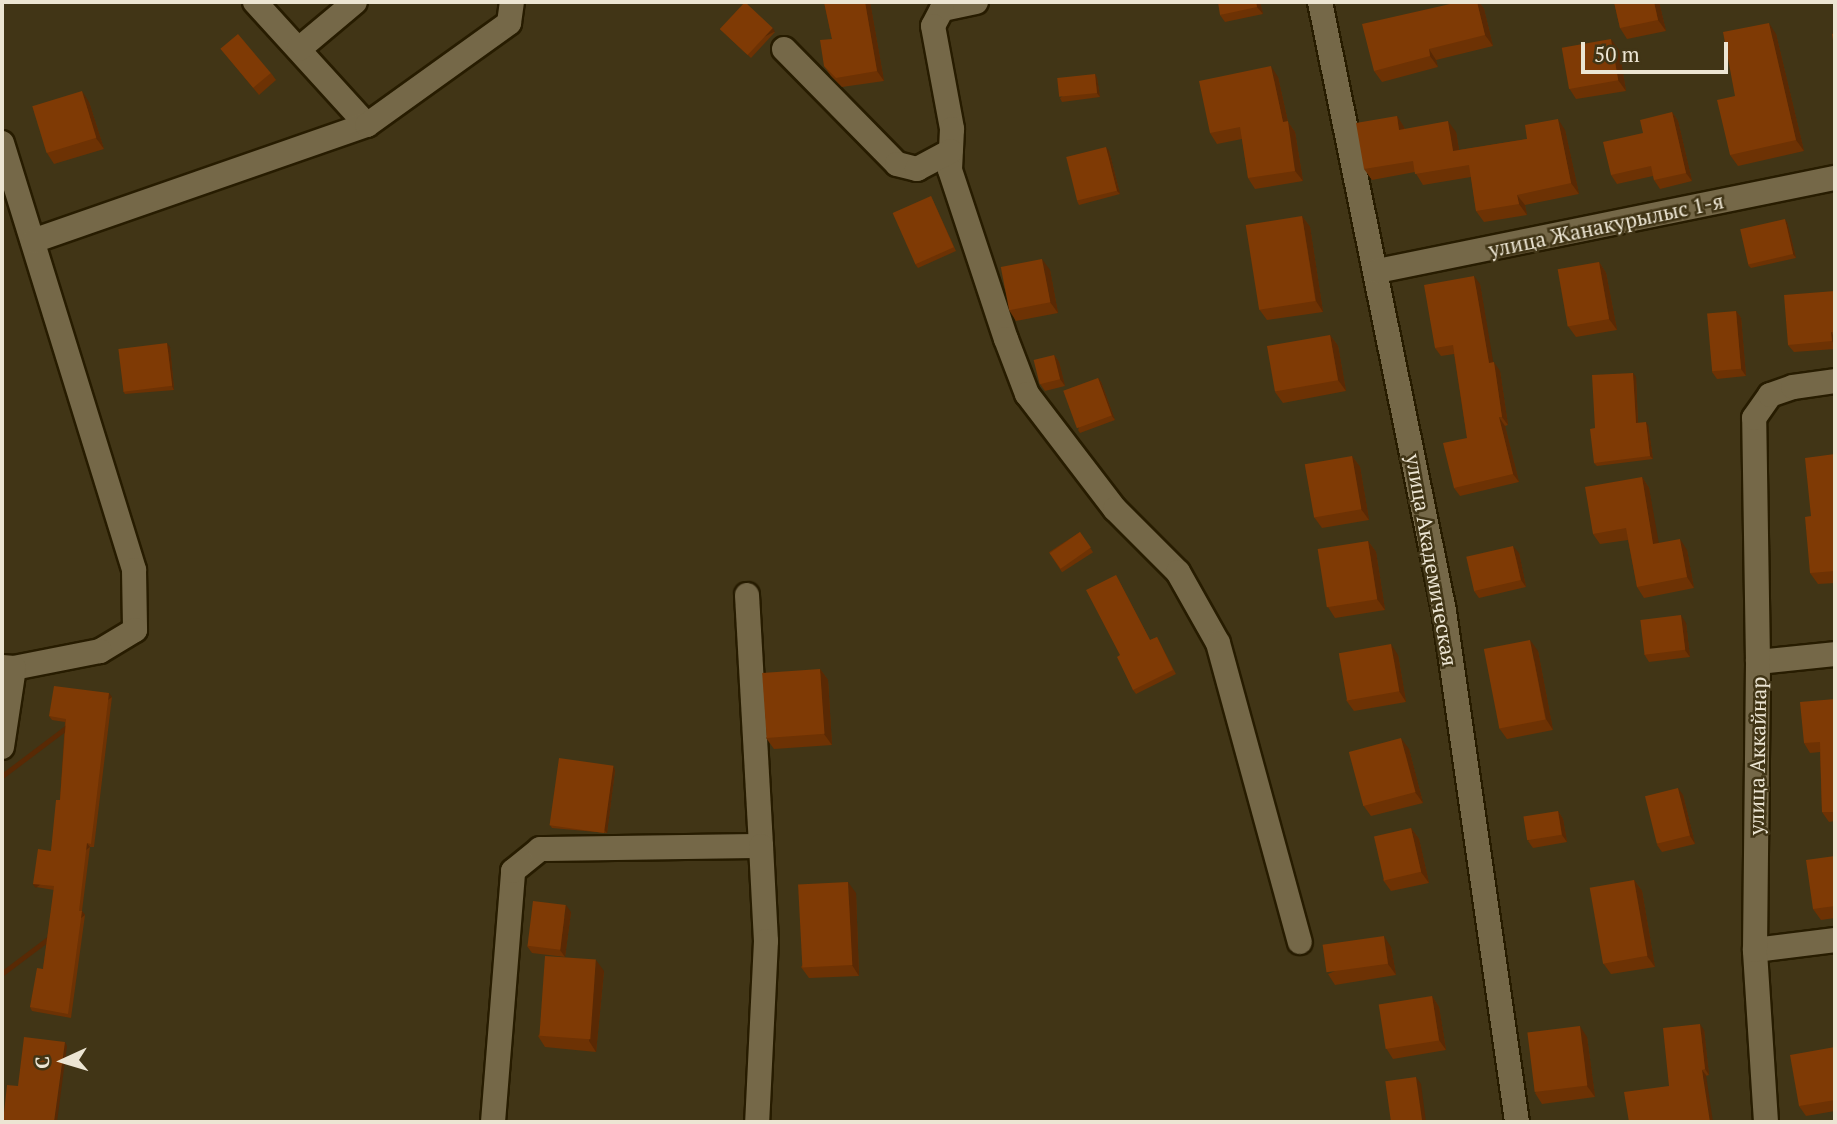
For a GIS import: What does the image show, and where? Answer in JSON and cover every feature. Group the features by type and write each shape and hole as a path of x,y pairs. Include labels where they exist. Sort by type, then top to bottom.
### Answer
{"street":[{"path":"256,2 367,125"},
{"path":"299,50 355,2"},
{"path":"33,241 367,125 509,23 512,2"},
{"path":"976,2 942,9 933,26 952,129 950,170 958,194 1027,394 1115,509 1178,572 1218,643 1300,942"},
{"name":"улица Академическая","path":"1320,2 1377,271 1444,611 1517,1122"},
{"path":"784,49 897,164 917,169 951,151"},
{"path":"2,143 134,570 135,629 100,651 8,668 2,747"},
{"name":"улица Жанакурылыс 1-я","path":"1377,271 1835,178"},
{"name":"улица Аккайнар","path":"1766,1122 1755,950 1758,662 1754,418 1770,395 1793,387 1835,381"},
{"path":"747,595 766,941 757,1122"},
{"path":"1758,662 1835,654"},
{"path":"493,1122 513,871 540,849 761,846"},
{"path":"1755,950 1835,940"}],"building":[{"path":"745,2 773,28 748,55 720,29"},
{"path":"824,2 865,2 877,71 836,78 824,66 820,40 832,39"},
{"path":"1218,2 1256,2 1257,7 1220,15"},
{"path":"1459,2 1477,2 1485,35 1429,49 1430,56 1374,71 1362,24"},
{"path":"1614,2 1654,2 1658,20 1620,28"},
{"path":"1769,23 1796,140 1730,155 1717,100 1735,96 1723,32"},
{"path":"238,34 271,73 253,88 220,49"},
{"path":"1611,39 1618,80 1569,89 1562,48"},
{"path":"1271,66 1283,122 1288,121 1295,171 1248,178 1240,127 1210,133 1199,81"},
{"path":"1095,74 1097,93 1059,97 1057,78"},
{"path":"82,91 96,138 47,153 32,106"},
{"path":"1672,112 1686,173 1654,180 1651,166 1611,175 1603,142 1643,133 1640,120"},
{"path":"1397,116 1399,130 1448,121 1453,151 1527,139 1525,125 1558,119 1571,183 1517,195 1519,204 1476,211 1469,165 1415,174 1413,161 1364,169 1356,123"},
{"path":"1106,147 1117,191 1077,201 1066,157"},
{"path":"931,196 954,247 915,264 893,213"},
{"path":"1302,216 1315,301 1259,310 1246,225"},
{"path":"1785,219 1793,254 1748,264 1740,229"},
{"path":"1042,259 1050,302 1009,310 1001,267"},
{"path":"1599,262 1609,319 1568,326 1558,269"},
{"path":"1474,276 1489,363 1494,362 1502,417 1499,417 1513,474 1454,488 1443,443 1467,438 1453,345 1435,348 1424,285"},
{"path":"1835,291 1835,332 1831,332 1832,341 1788,345 1784,295"},
{"path":"1736,311 1741,369 1712,371 1707,314"},
{"path":"1330,335 1338,380 1275,391 1267,346"},
{"path":"167,343 172,386 124,392 118,349"},
{"path":"1054,355 1060,379 1040,384 1034,360"},
{"path":"1633,373 1636,423 1646,422 1650,456 1594,463 1590,429 1595,428 1592,375"},
{"path":"1098,378 1112,416 1077,428 1063,391"},
{"path":"1835,454 1835,571 1810,573 1805,517 1811,516 1805,458"},
{"path":"1352,456 1361,509 1314,518 1305,464"},
{"path":"1642,477 1653,544 1680,539 1687,577 1637,587 1626,528 1593,534 1585,487"},
{"path":"1080,532 1091,548 1061,569 1050,553"},
{"path":"1368,541 1377,599 1327,607 1318,549"},
{"path":"1513,546 1521,580 1474,591 1466,557"},
{"path":"1116,575 1150,640 1157,637 1173,670 1133,690 1117,657 1120,655 1086,590"},
{"path":"1681,615 1685,650 1645,655 1640,620"},
{"path":"1530,640 1545,720 1499,728 1484,649"},
{"path":"1391,644 1399,691 1347,700 1339,653"},
{"path":"820,669 825,734 767,738 762,673"},
{"path":"54,686 109,693 91,844 87,843 79,911 82,911 68,1014 30,1007 37,968 43,969 54,886 33,884 38,849 51,851 56,800 60,800 66,719 49,716"},
{"path":"1835,699 1835,812 1822,812 1820,742 1804,743 1800,702"},
{"path":"1401,738 1415,792 1363,806 1349,752"},
{"path":"559,758 613,766 604,833 550,825"},
{"path":"1678,788 1690,836 1657,844 1645,796"},
{"path":"1558,811 1562,835 1527,840 1523,816"},
{"path":"1411,828 1421,872 1384,880 1374,837"},
{"path":"1835,856 1835,906 1813,909 1806,860"},
{"path":"1634,880 1647,956 1603,964 1590,888"},
{"path":"848,882 852,965 802,968 798,885"},
{"path":"533,901 566,905 560,950 528,946"},
{"path":"1384,936 1388,964 1327,972 1323,945"},
{"path":"545,956 596,960 590,1039 539,1036"},
{"path":"1432,996 1439,1040 1386,1049 1379,1004"},
{"path":"1700,1024 1705,1069 1702,1070 1710,1122 1629,1122 1624,1092 1669,1086 1663,1028"},
{"path":"1580,1026 1587,1086 1535,1092 1527,1032"},
{"path":"24,1037 65,1042 54,1122 3,1122 7,1085 18,1086"},
{"path":"1835,1047 1835,1100 1799,1106 1790,1055"},
{"path":"1416,1077 1422,1122 1391,1122 1385,1081"}]}
